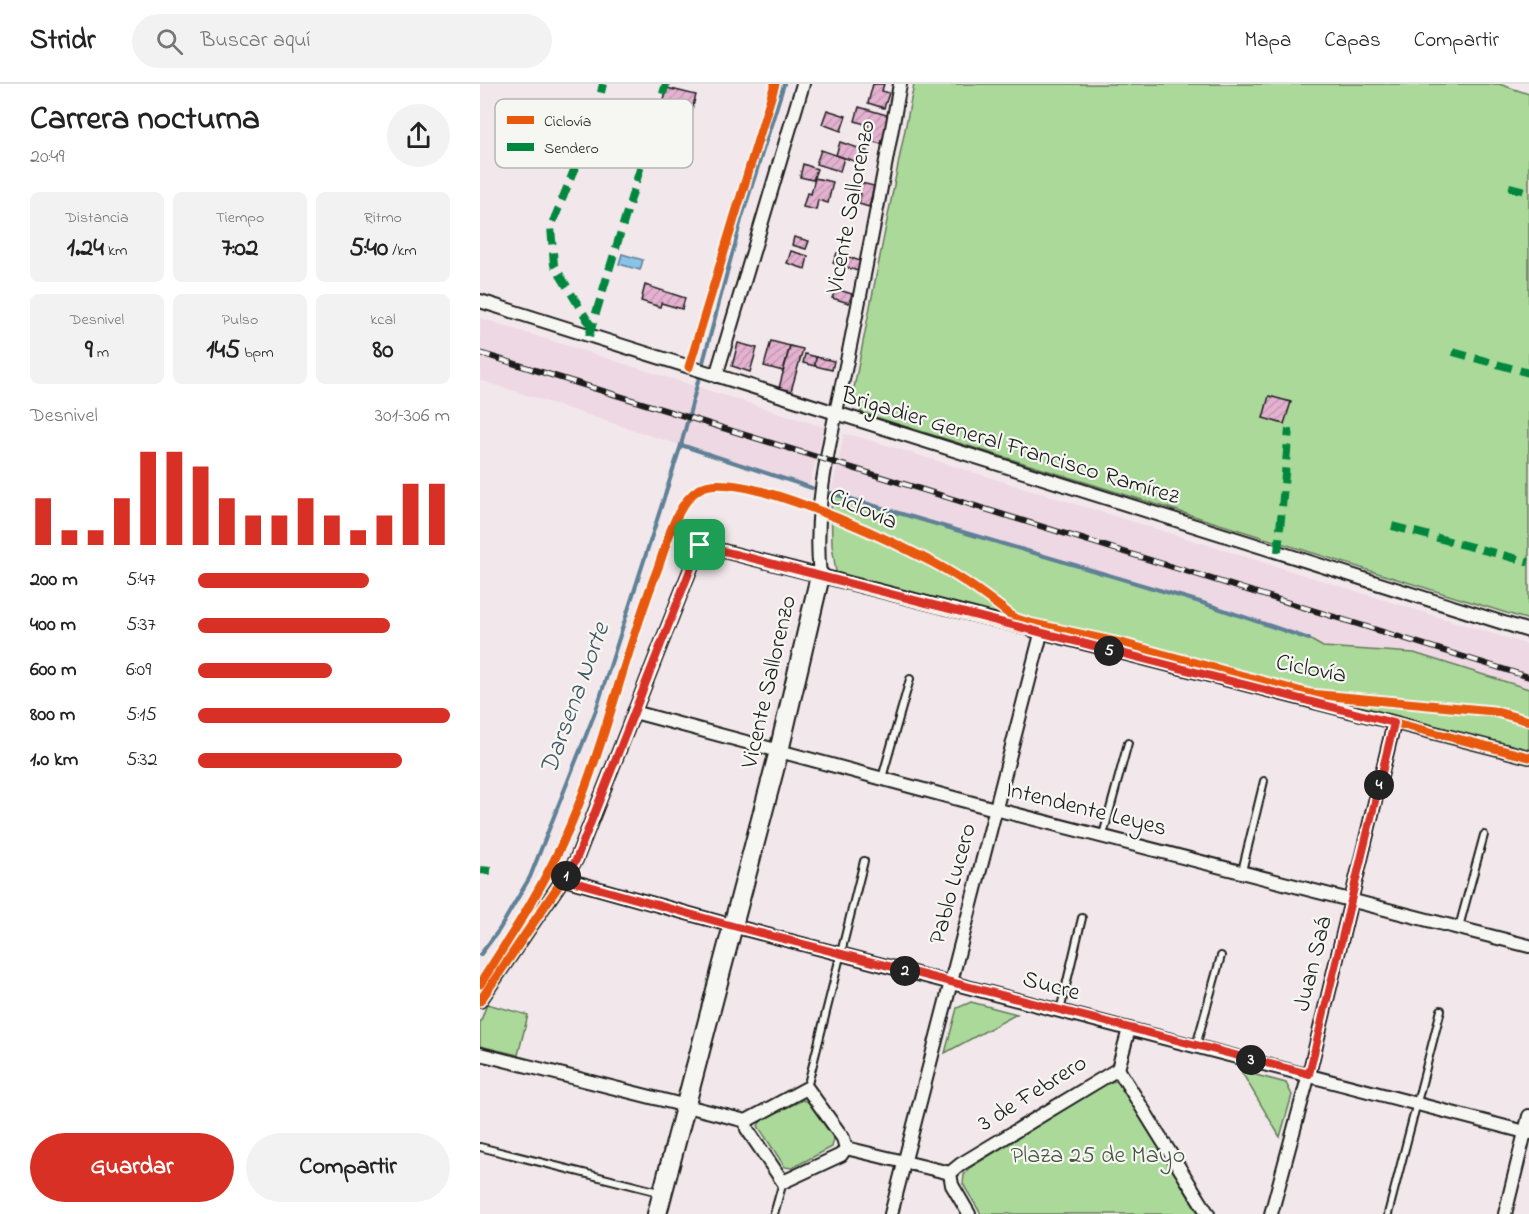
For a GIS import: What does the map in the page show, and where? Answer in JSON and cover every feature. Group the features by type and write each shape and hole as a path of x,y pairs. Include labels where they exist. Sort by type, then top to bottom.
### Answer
{"street":[{"path":"716,376 803,84"},
{"name":"Vicente Sallorenzo","path":"657,1214 779,751 820,576 816,545 818,511 826,458 900,84"},
{"name":"Brigadier General Francisco Ramírez","path":"480,301 836,415 1529,630"},
{"path":"480,1002 576,860 700,545 1529,757"},
{"name":"Pablo Lucero","path":"891,1214 1041,634"},
{"name":"Intendente Leyes","path":"634,712 995,809 1529,946"},
{"name":"Juan Saá","path":"1271,1214 1309,1074 1394,723"},
{"name":"Sucre","path":"564,879 839,954 1527,1132"},
{"path":"1118,1069 1129,1029"},
{"path":"480,1054 746,1120 807,1088 843,1138 846,1148"},
{"name":"3 de Febrero","path":"950,1173 1019,1128 1118,1069 1208,1214"},
{"path":"1505,1214 1527,1132 1529,1116"},
{"path":"746,1120 747,1129 783,1182 841,1155 846,1148"},
{"path":"846,1148 950,1173 952,1185 969,1214"}],"lane":[{"path":"882,778 910,679"},
{"path":"1103,835 1128,743"},
{"path":"1242,871 1264,781"},
{"path":"1459,927 1484,835"},
{"path":"807,1088 864,861"},
{"path":"1060,1011 1082,918"},
{"path":"1196,1046 1221,956"},
{"path":"1388,1214 1441,1010"},
{"path":"480,1147 663,1193"},
{"path":"774,1214 783,1182"}],"shaded area":[{"path":"480,318 824,427 809,487 480,380"},
{"path":"844,434 860,437 1529,645 1529,689 1414,653 1323,647 1309,639 1200,602 831,493"}],"green space":[{"path":"914,84 1499,84 1529,94 1529,620 862,413 852,398"},
{"path":"831,493 1200,602 1309,639 1323,647 1414,653 1529,689 1529,753 844,577 836,572 832,545"},
{"path":"971,1002 1017,1014 945,1053 957,1008"},
{"path":"487,1004 528,1015 518,1055 480,1046 480,1023"},
{"path":"1241,1071 1286,1083 1292,1095 1280,1137"},
{"name":"Plaza 25 de Mayo","path":"1115,1081 1121,1085 1199,1214 981,1214 963,1184 964,1175 971,1167 1107,1083"},
{"path":"803,1100 809,1102 834,1139 832,1147 792,1168 785,1167 758,1126 762,1119"}],"water":[{"path":"622,254 643,260 640,270 619,264"}],"building":[{"path":"873,84 884,84 882,91 889,93 884,108 868,103"},
{"path":"667,88 696,95 693,106 693,99 664,99"},
{"path":"859,107 890,116 881,144 864,139 868,125 855,121"},
{"path":"827,110 846,116 841,131 822,124"},
{"path":"840,142 867,151 863,164 836,155"},
{"path":"821,150 844,158 840,171 816,164"},
{"path":"803,164 817,169 813,180 800,177"},
{"path":"815,178 833,182 828,203 818,200 816,210 803,207 807,193 811,194"},
{"path":"857,182 874,186 869,207 859,204 861,194 854,193"},
{"path":"794,237 809,241 806,249 792,245"},
{"path":"791,251 808,256 805,269 787,263"},
{"path":"837,253 860,261 858,271 833,263"},
{"path":"645,285 685,298 682,309 661,303 660,307 641,301"},
{"path":"836,289 852,294 849,303 832,298"},
{"path":"771,341 790,346 783,371 764,366"},
{"path":"738,343 757,348 750,372 732,366"},
{"path":"790,346 803,349 791,391 779,388"},
{"path":"805,354 816,357 815,366 803,363"},
{"path":"816,357 834,361 832,370 815,366"},
{"path":"1269,396 1291,402 1284,424 1263,418"}],"waterway":[{"name":"Darsena Norte","path":"480,955 499,930 530,877 596,710 681,445 741,220 784,84"},
{"path":"681,445 812,488"},
{"path":"831,493 1200,602 1309,639"}],"railway":[{"path":"480,353 1529,677"}],"marked path":[{"path":"599,99 603,84"},
{"path":"661,99 666,84"},
{"path":"575,168 551,227 554,265 591,326"},
{"path":"589,336 640,168"},
{"path":"1509,187 1529,192"},
{"path":"1453,352 1529,373"},
{"path":"1278,552 1289,429"},
{"path":"1392,526 1529,562"},
{"path":"480,870 491,871"}],"cycle path":[{"path":"689,367 775,84"},
{"name":"Ciclovía","path":"480,984 517,927 561,847 594,764 634,636 672,528 683,505 699,489 717,485 744,487 776,495 845,521 936,564 970,585 1014,618 1029,623 1125,644 1310,694 1493,711 1529,721"},
{"path":"480,1001 576,860 700,545 1026,630"},
{"path":"1317,703 1529,757"}],"route":[{"path":"700,545 1394,723 1309,1074 733,926 564,879 576,860 683,583 700,545"}]}
